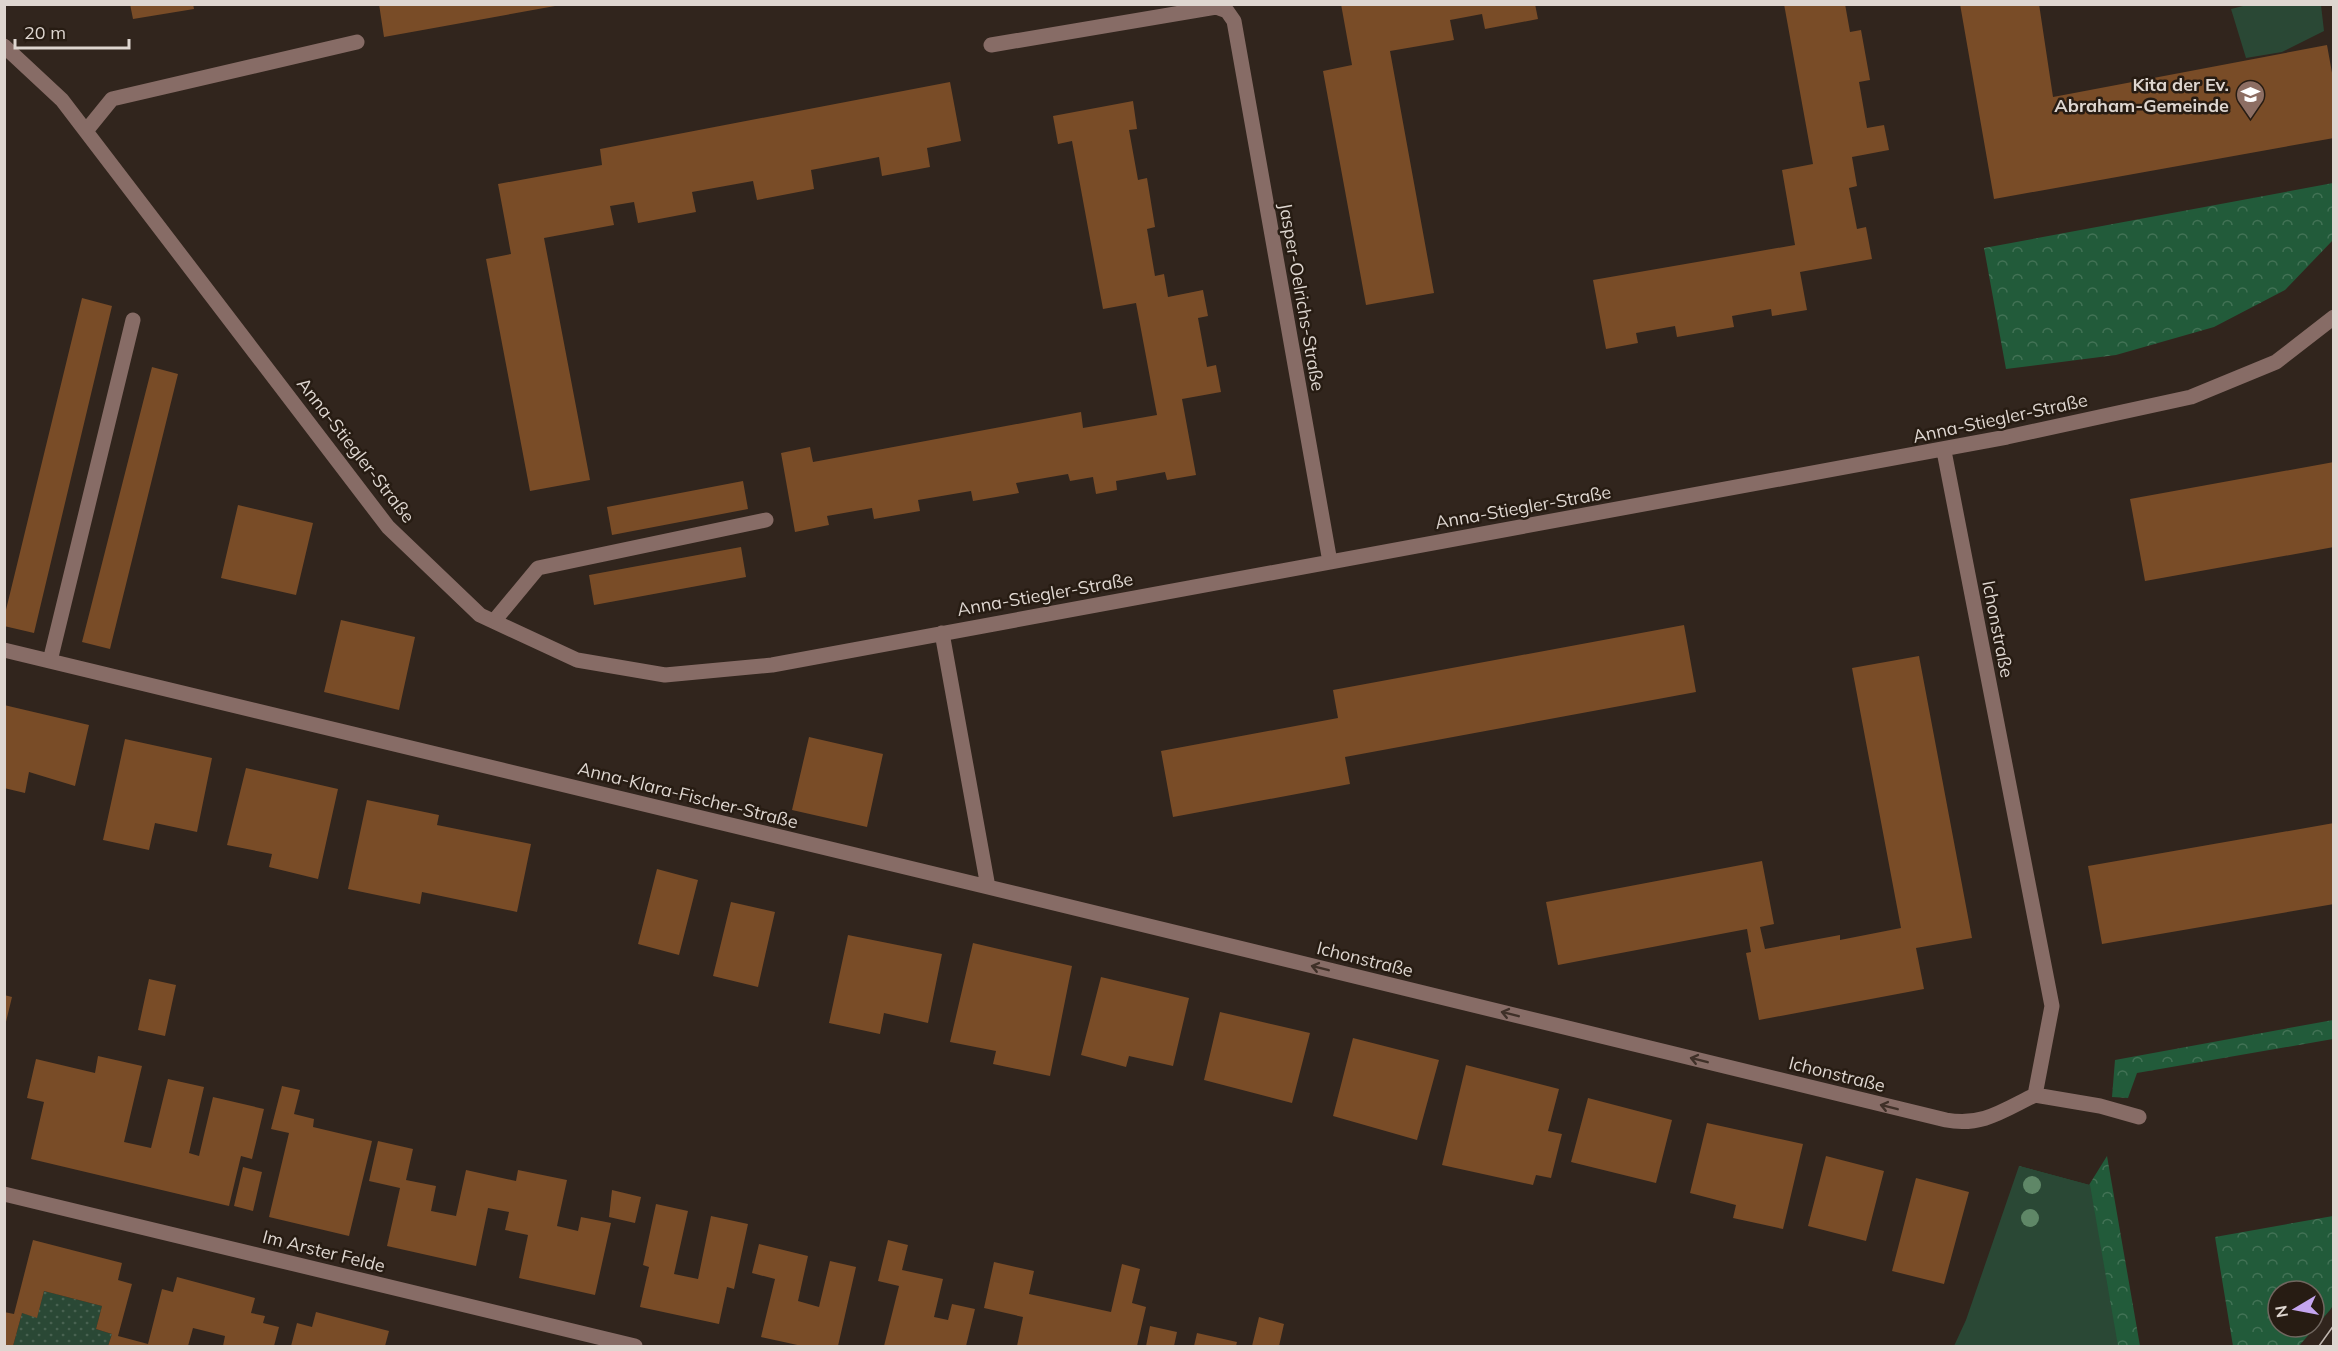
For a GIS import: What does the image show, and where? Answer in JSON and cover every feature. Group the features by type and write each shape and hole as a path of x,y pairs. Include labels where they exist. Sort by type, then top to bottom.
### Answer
{"street":[{"name":"Jasper-Oelrichs-Straße","path":"991,45 1216,7 1227,11 1234,21 1330,562"},
{"path":"86,131 112,99 357,42"},
{"name":"Anna-Stiegler-Straße","path":"4,46 62,100 388,527 480,615 577,660 665,675 772,665 1944,451 2191,398 2276,362 2334,317"},
{"path":"50,661 133,320"},
{"name":"Ichonstraße","path":"988,887 1946,1120 1964,1124 1980,1121 2035,1095 2052,1006 1944,451"},
{"path":"494,621 538,568 766,520"},
{"path":"942,633 988,887"},
{"name":"Anna-Klara-Fischer-Straße","path":"4,650 988,887"},
{"path":"2035,1095 2100,1106 2139,1117"},
{"name":"Im Arster Felde","path":"4,1194 635,1347"}],"green space":[{"path":"2247,5 2321,5 2324,31 2282,52 2246,58 2231,9"},
{"path":"2333,183 2333,240 2285,290 2214,327 2116,355 2006,369 1984,248"},
{"path":"2333,1020 2333,1039 2137,1073 2128,1098 2112,1097 2115,1060"},
{"path":"2107,1156 2140,1346 2100,1346 2019,1166 2089,1185"},
{"path":"2019,1166 2090,1185 2118,1346 1954,1346 1966,1320"},
{"path":"2333,1216 2334,1304 2330,1310 2326,1315 2326,1279 2266,1279 2266,1339 2305,1339 2299,1346 2233,1346 2215,1237"},
{"path":"44,1291 102,1306 96,1329 112,1334 108,1346 13,1346 22,1313 37,1317"}],"building":[{"path":"130,4 193,4 194,9 133,19"},
{"path":"379,4 555,4 555,6 384,37"},
{"path":"1341,4 1535,4 1538,19 1485,29 1482,14 1450,20 1454,40 1390,51 1434,293 1366,305 1323,71 1352,65"},
{"path":"1784,4 1845,4 1850,32 1861,30 1870,80 1859,82 1867,128 1884,125 1889,150 1852,157 1857,186 1849,188 1857,229 1866,227 1872,259 1800,272 1807,310 1772,316 1771,309 1732,316 1734,327 1677,337 1675,326 1636,333 1638,343 1606,349 1593,280 1795,245 1782,170 1813,164"},
{"path":"1960,4 2039,4 2053,97 2327,45 2334,84 2334,138 1994,199"},
{"path":"950,82 961,141 927,148 930,167 882,176 879,157 811,170 814,189 757,200 753,181 692,192 696,212 638,223 634,202 610,206 614,225 544,238 590,480 530,491 486,259 511,254 498,184 602,165 600,149"},
{"path":"1133,101 1137,129 1129,130 1138,180 1147,178 1155,227 1147,229 1155,276 1164,274 1168,297 1203,290 1208,316 1198,318 1207,367 1216,365 1221,392 1182,399 1196,475 1167,480 1165,472 1116,481 1117,490 1096,494 1093,477 1070,481 1068,474 1016,483 1019,493 973,501 971,491 918,500 920,511 874,519 872,508 827,516 829,525 795,532 781,453 810,447 813,462 1081,412 1083,428 1157,415 1136,303 1103,309 1072,141 1058,144 1053,116"},
{"path":"82,298 112,306 34,633 4,626 4,618"},
{"path":"152,367 178,374 110,649 82,642"},
{"path":"2334,462 2334,547 2145,581 2130,499"},
{"path":"743,481 748,509 612,535 607,507"},
{"path":"238,505 313,523 296,595 221,578"},
{"path":"741,547 746,577 594,605 589,575"},
{"path":"341,620 415,637 399,710 324,692"},
{"path":"1684,625 1696,692 1345,757 1350,784 1173,817 1161,751 1338,718 1333,690"},
{"path":"1919,656 1972,938 1916,948 1924,989 1759,1020 1746,953 1751,952 1747,929 1558,965 1546,902 1762,861 1774,924 1760,927 1765,949 1840,935 1840,940 1901,928 1852,668"},
{"path":"4,705 89,725 75,786 29,772 25,793 4,788"},
{"path":"809,737 883,754 867,827 792,810"},
{"path":"125,739 212,758 197,832 155,823 149,850 103,840"},
{"path":"246,768 338,789 318,879 269,867 272,854 227,845"},
{"path":"367,800 439,815 437,825 531,844 517,912 422,892 420,904 348,889"},
{"path":"2334,823 2334,904 2102,944 2088,866"},
{"path":"657,869 698,880 679,955 638,944"},
{"path":"731,902 775,912 758,987 713,976"},
{"path":"848,935 942,954 928,1023 884,1013 880,1034 829,1023"},
{"path":"973,943 1072,966 1050,1076 993,1064 996,1051 950,1042"},
{"path":"1101,977 1189,998 1173,1066 1129,1056 1126,1067 1081,1055"},
{"path":"149,979 176,985 165,1036 138,1030"},
{"path":"4,995 12,997 5,1026 4,1026"},
{"path":"1220,1012 1310,1033 1292,1103 1204,1080"},
{"path":"1353,1038 1439,1060 1417,1140 1333,1116"},
{"path":"98,1056 142,1066 124,1142 151,1148 168,1079 204,1087 189,1153 199,1156 213,1097 264,1109 252,1159 241,1156 229,1206 31,1159 44,1102 27,1098 36,1059 95,1073"},
{"path":"1466,1065 1559,1089 1548,1131 1562,1134 1551,1178 1536,1175 1533,1185 1442,1165"},
{"path":"282,1086 300,1090 294,1114 314,1119 313,1127 372,1141 349,1236 269,1217 289,1133 271,1129"},
{"path":"1588,1098 1672,1120 1656,1183 1571,1162"},
{"path":"1707,1123 1803,1144 1783,1229 1733,1218 1736,1205 1690,1193"},
{"path":"378,1141 413,1149 406,1180 436,1186 431,1211 456,1216 466,1170 516,1181 518,1170 567,1180 557,1226 578,1231 581,1217 611,1223 595,1295 519,1278 528,1235 505,1230 509,1212 488,1208 476,1266 387,1246 400,1188 369,1181"},
{"path":"1826,1156 1884,1171 1866,1241 1808,1226"},
{"path":"243,1167 262,1172 253,1211 234,1206"},
{"path":"1916,1178 1969,1192 1944,1284 1892,1271"},
{"path":"612,1190 641,1197 635,1223 609,1217"},
{"path":"656,1204 688,1211 674,1274 698,1279 711,1216 748,1224 734,1289 727,1287 719,1324 640,1307 649,1267 643,1265"},
{"path":"33,1240 122,1263 118,1280 132,1284 118,1336 148,1344 162,1289 173,1292 177,1277 255,1298 251,1313 265,1316 263,1323 279,1327 274,1346 223,1346 225,1336 193,1328 188,1346 108,1346 112,1334 96,1329 102,1306 44,1291 37,1318 22,1313 13,1346 4,1346 4,1312 14,1314"},
{"path":"888,1240 908,1245 902,1270 943,1279 934,1317 948,1320 952,1304 975,1309 966,1346 884,1346 899,1286 878,1281"},
{"path":"759,1244 808,1256 798,1301 819,1307 830,1261 856,1267 838,1346 802,1346 761,1337 775,1279 752,1273"},
{"path":"994,1262 1034,1271 1029,1294 1111,1312 1122,1264 1140,1269 1132,1303 1146,1307 1137,1346 1017,1346 1023,1317 984,1308"},
{"path":"316,1312 389,1331 385,1346 291,1346 297,1323 312,1327"},
{"path":"1259,1317 1284,1324 1279,1346 1252,1346"},
{"path":"1150,1326 1177,1332 1174,1346 1146,1346"},
{"path":"1197,1333 1237,1342 1236,1346 1194,1346"}],"tram line":[{"path":"2319,1346 2334,1325"}],"place":[{"name":"Kita der Ev. Abraham-Gemeinde","path":"2250,120"}]}
